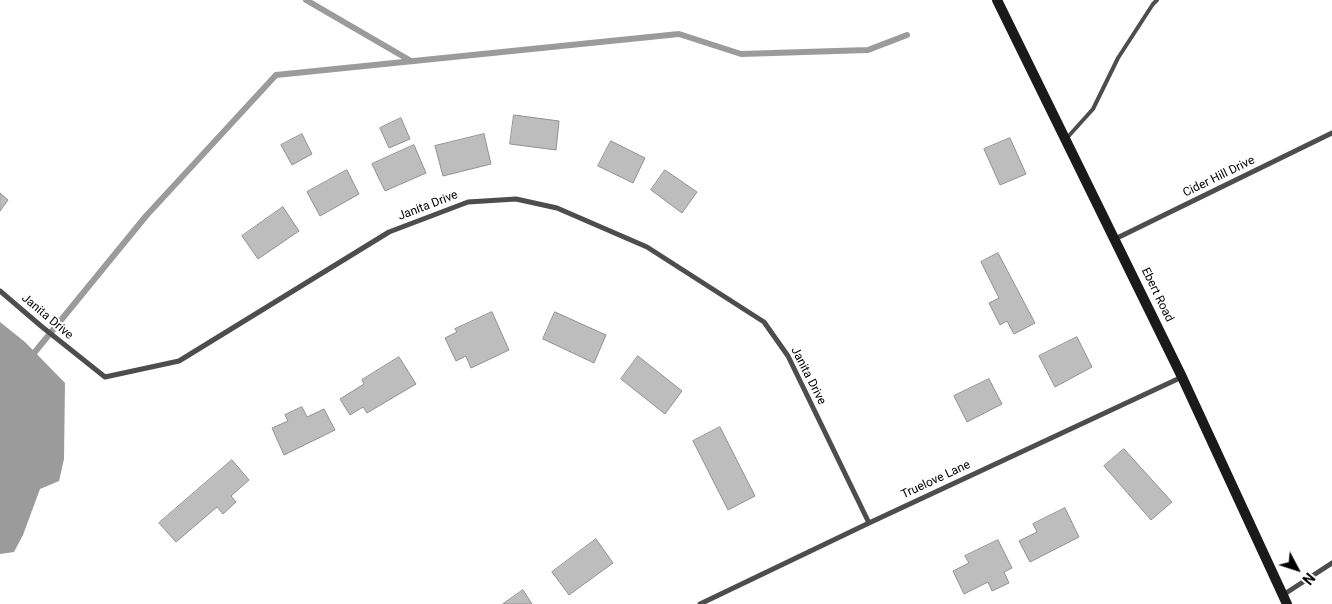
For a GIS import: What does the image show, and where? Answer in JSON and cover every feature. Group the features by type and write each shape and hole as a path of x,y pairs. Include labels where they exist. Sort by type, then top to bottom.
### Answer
{"main road":[{"name":"Ebert Road","path":"997,0 1182,377 1285,599"}],"street":[{"name":"Cider Hill Drive","path":"1115,239 1332,133"},
{"name":"Janita Drive","path":"0,290 41,326 105,377 179,360 389,232 468,202 516,199 557,208 647,246 764,322 788,356 869,523"},
{"name":"Truelove Lane","path":"700,604 1182,377"},
{"path":"1285,599 1332,563"}],"lane":[{"path":"1066,139 1093,109 1118,58 1157,0"}],"shaded area":[{"path":"0,322 25,342 65,383 64,459 59,481 40,489 23,535 14,552 0,554"}],"building":[{"path":"514,115 559,121 556,150 510,144"},
{"path":"401,118 410,139 389,148 380,128"},
{"path":"302,134 312,154 292,165 281,145"},
{"path":"484,134 491,164 443,176 435,146"},
{"path":"1010,138 1026,174 1000,185 984,149"},
{"path":"611,141 645,158 633,183 598,166"},
{"path":"414,145 426,173 385,191 372,164"},
{"path":"347,170 359,194 320,216 307,192"},
{"path":"665,170 697,192 682,213 651,190"},
{"path":"0,193 8,200 0,211"},
{"path":"283,207 299,231 258,259 242,236"},
{"path":"998,253 1035,323 1014,334 1007,321 1000,325 989,303 999,298 981,262"},
{"path":"492,312 509,350 471,368 466,356 456,361 445,338 457,332 455,329"},
{"path":"555,312 606,335 594,363 543,339"},
{"path":"1077,337 1092,367 1055,387 1039,356"},
{"path":"638,356 682,391 665,414 621,379"},
{"path":"399,357 416,384 367,413 363,407 350,415 340,399 364,384 362,380"},
{"path":"989,379 1002,404 967,422 954,396"},
{"path":"302,407 307,417 324,409 335,430 284,455 272,428 288,421 285,415"},
{"path":"720,427 755,496 728,510 693,441"},
{"path":"1124,449 1172,502 1151,520 1104,466"},
{"path":"232,460 249,480 231,496 236,502 223,514 217,507 176,542 159,523"},
{"path":"1065,508 1079,537 1030,562 1019,541 1037,532 1033,524"},
{"path":"596,539 613,563 569,595 552,572"},
{"path":"998,540 1012,568 1004,572 1009,583 992,591 988,582 964,594 953,571 969,563 965,556"},
{"path":"523,590 532,604 503,604"}],"waterway":[{"path":"306,0 411,61"},
{"path":"30,358 146,216 276,75 679,34 741,54 868,50 907,35"}]}
